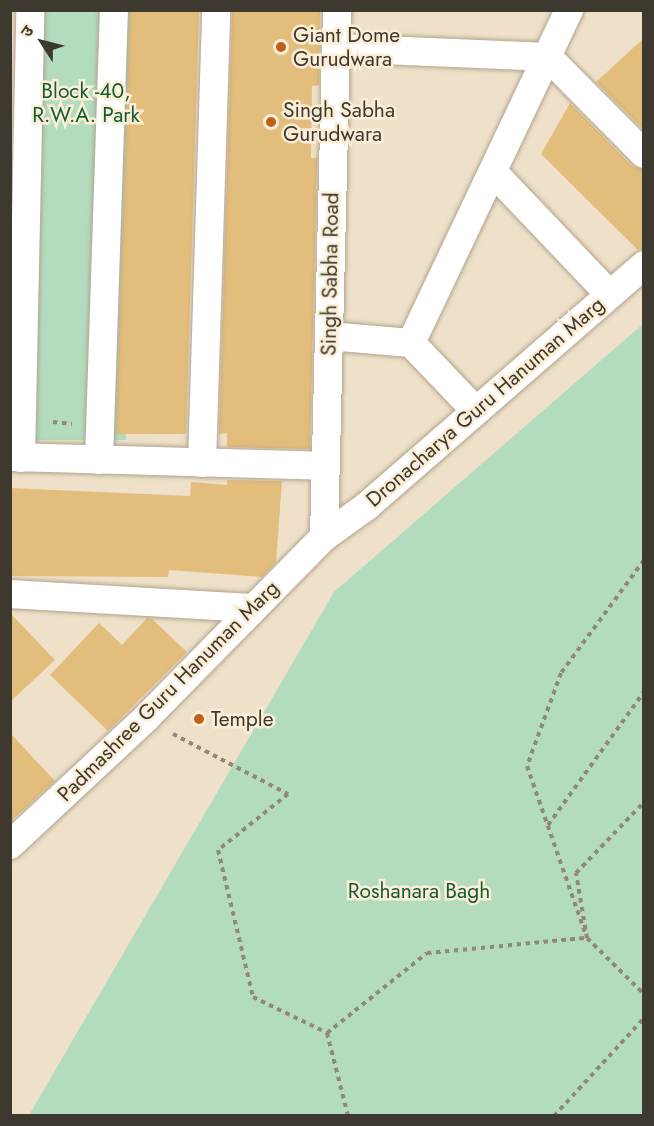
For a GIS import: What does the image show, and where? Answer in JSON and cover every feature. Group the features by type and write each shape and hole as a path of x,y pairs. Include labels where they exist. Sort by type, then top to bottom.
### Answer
{"street":[{"path":"30,10 16,457 326,466"},
{"path":"99,460 114,10"},
{"path":"202,463 216,10"},
{"name":"Singh Sabha Road","path":"324,537 337,10"},
{"path":"411,343 548,57 568,10"},
{"path":"336,48 548,57 644,154"},
{"path":"493,172 609,294"},
{"name":"Dronacharya Guru Hanuman Marg","path":"324,537 367,506 644,265"},
{"path":"329,336 411,343 476,411"},
{"name":"Padmashree Guru Hanuman Marg","path":"10,845 145,719 251,608 324,537"},
{"path":"10,594 251,608"}],"path":[{"path":"53,411 53,423 99,425"},
{"path":"644,560 561,673 527,766 587,938 644,994"},
{"path":"548,826 644,692"},
{"path":"145,719 288,795 218,850 253,997 327,1033 348,1116"},
{"path":"587,938 576,873 644,802"},
{"path":"327,1033 427,953 587,938"},
{"path":"554,1116 644,1018"}],"green space":[{"name":"Block -40, R.W.A. Park","path":"42,11 132,11 126,440 36,440"},
{"name":"Roshanara Bagh","path":"643,324 643,1115 29,1115 334,592"}],"building":[{"path":"130,10 199,10 186,434 116,434"},
{"path":"232,10 320,10 319,85 312,86 311,158 317,158 310,449 227,447 227,433 219,434"},
{"path":"644,38 644,130 596,82"},
{"path":"570,103 632,166 644,170 644,249 638,250 541,154"},
{"path":"227,480 282,481 276,562 262,577 169,570 168,577 10,576 10,488 190,496 191,482 227,485"},
{"path":"10,613 55,660 10,702"},
{"path":"147,618 152,619 187,652 108,731 50,675 99,623 122,645"},
{"path":"10,733 55,781 10,822"}],"place":[{"name":"Giant Dome Gurudwara","path":"281,47"},
{"name":"Singh Sabha Gurudwara","path":"271,122"},
{"name":"Temple","path":"199,719"}]}
